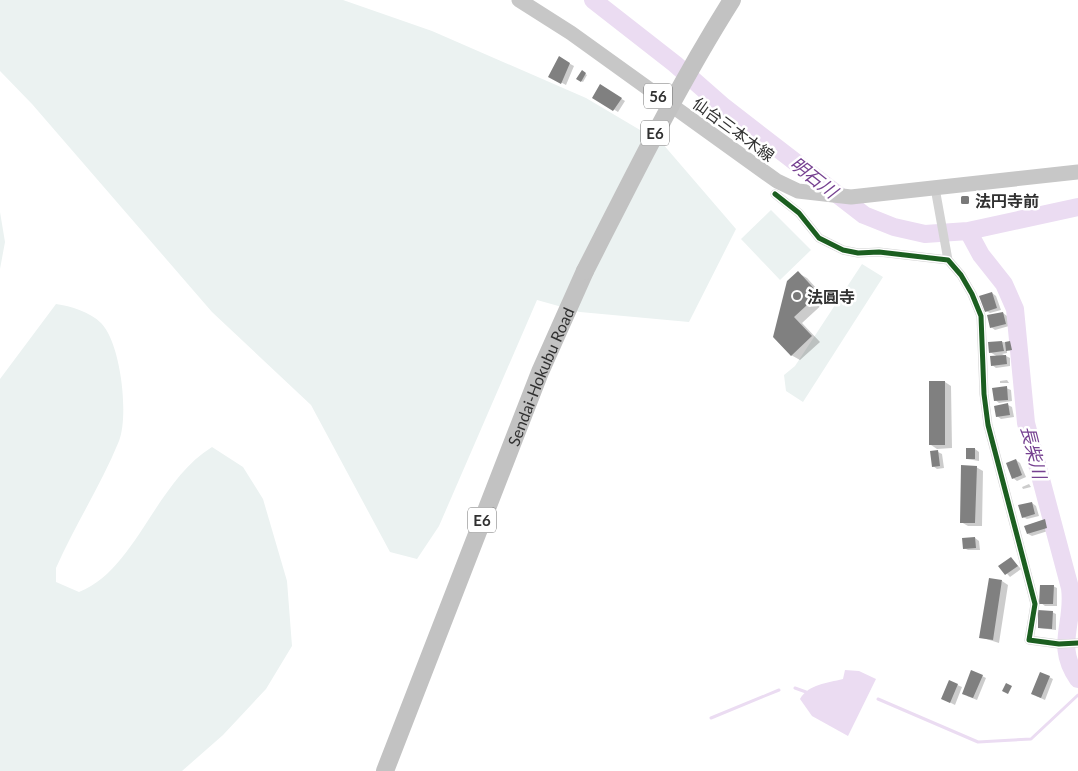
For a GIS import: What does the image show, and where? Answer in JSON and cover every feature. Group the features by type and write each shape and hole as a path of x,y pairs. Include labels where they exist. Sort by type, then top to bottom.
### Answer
{"highway":[{"name":"Sendai-Hokubu Road","path":"385,771 540,372 586,271 652,139 699,53 732,0"},
{"path":"376,771 424,669"}],"main road":[{"name":"仙台三本木線","path":"519,0 571,33 777,182 798,191 851,197 1078,172"}],"street":[{"path":"935,188 948,260 972,294 981,316 984,394 988,425 1035,604 1029,640 1059,644 1076,643"},
{"path":"775,194 799,213 819,238 843,250 858,253 879,252 948,260"}],"shaded area":[{"path":"0,0 343,0 432,31 586,98 662,143 736,229 689,322 580,312 537,300 439,526 417,559 390,552 311,405 212,312 32,104 0,71"},
{"path":"771,210 811,250 780,280 741,239"},
{"path":"0,212 5,242 0,269"},
{"path":"862,264 883,277 803,402 786,391 784,375 795,366"},
{"path":"56,304 86,313 101,323 108,333 114,346 118,363 123,398 123,415 119,441 56,568 56,582 79,592 99,581 116,565 131,546 175,481 192,462 212,447 243,467 263,499 287,581 292,646 266,689 223,735 182,771 0,771 0,379"},
{"path":"845,670 859,671 876,679 848,736 812,716 800,699 813,687 843,679"}],"building":[{"path":"559,56 570,63 561,84 548,77"},
{"path":"582,70 586,73 581,82 576,79"},
{"path":"600,84 622,98 613,111 592,98"},
{"path":"798,271 819,294 794,317 812,336 791,356 773,337 787,281"},
{"path":"992,292 997,308 985,312 979,296"},
{"path":"1003,312 1006,324 990,328 987,315"},
{"path":"1002,341 1004,351 989,353 988,342"},
{"path":"1010,341 1012,350 1006,351 1005,342"},
{"path":"1006,355 1007,364 991,366 990,356"},
{"path":"929,381 945,381 945,445 929,445"},
{"path":"1007,386 1008,400 994,401 992,388"},
{"path":"1008,403 1010,415 996,417 994,406"},
{"path":"966,448 975,448 975,459 966,459"},
{"path":"938,450 940,466 932,467 930,451"},
{"path":"1016,459 1022,475 1012,479 1006,463"},
{"path":"961,465 977,466 975,523 960,523"},
{"path":"1032,502 1035,514 1022,518 1018,505"},
{"path":"1045,519 1047,528 1027,534 1024,526"},
{"path":"975,537 976,548 963,549 962,538"},
{"path":"1011,557 1018,566 1005,575 998,566"},
{"path":"989,578 1002,580 993,640 979,638"},
{"path":"1040,585 1054,585 1053,604 1039,604"},
{"path":"1038,610 1053,611 1052,629 1038,628"},
{"path":"971,670 983,675 973,698 962,694"},
{"path":"1040,672 1050,676 1041,698 1031,694"},
{"path":"949,680 958,684 950,703 941,699"},
{"path":"1006,683 1012,686 1008,694 1002,691"}],"waterway":[{"name":"明石川","path":"593,0 675,64 724,107 864,215 894,227 925,234 968,231 1078,207"},
{"name":"長柴川","path":"968,231 981,255 1004,284 1015,309 1026,423 1070,588 1071,601 1066,645 1067,656 1078,679"},
{"path":"795,688 806,692"},
{"path":"711,718 779,690"},
{"path":"878,699 978,742 1031,739 1078,695"}],"cycle path":[{"path":"775,194 799,213 819,238 843,250 858,253 879,252 948,260 961,275 972,294 981,316 984,394 988,425 1035,604 1029,640 1059,644 1078,643"}],"place":[{"name":"法円寺前","path":"965,200"},
{"name":"法圓寺","path":"797,296"}]}
